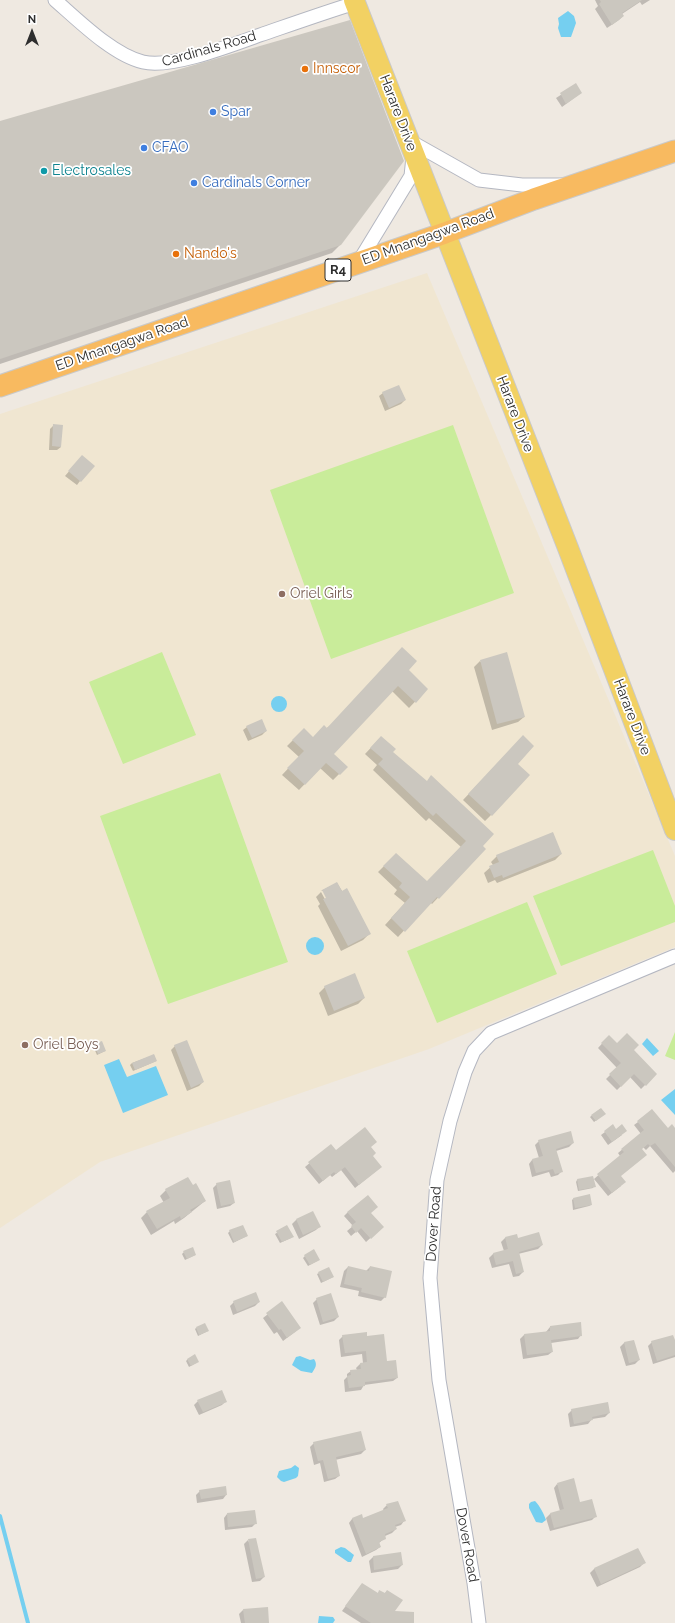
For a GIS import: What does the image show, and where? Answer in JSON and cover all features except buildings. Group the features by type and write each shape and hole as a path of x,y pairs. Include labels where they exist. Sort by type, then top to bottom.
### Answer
{"highway":[{"name":"ED Mnangagwa Road","path":"0,386 445,233 575,185 675,151"}],"main road":[{"name":"Harare Drive","path":"354,1 568,548 675,830"}],"street":[{"name":"Cardinals Road","path":"55,0 118,51 134,59 156,64 179,60 217,50 354,1"},
{"path":"358,263 411,176 411,146 479,180 522,185 575,185"},
{"name":"Dover Road","path":"479,1623 474,1583 438,1380 430,1278 437,1180 450,1121 465,1072 474,1051 491,1033 675,956"}],"shaded area":[{"name":"Oriel Girls","path":"427,273 675,856 675,947 429,1049 100,1162 0,1228 0,414"}],"green space":[{"path":"453,425 514,593 331,659 270,490"},
{"path":"162,652 196,735 123,764 89,682"},
{"path":"220,773 288,962 168,1004 100,816"},
{"path":"653,850 675,906 675,922 561,966 533,896"},
{"path":"527,902 557,974 437,1023 407,951"},
{"path":"675,1032 675,1060 665,1056"}],"water":[{"path":"568,11 574,16 576,23 571,37 561,37 558,28 558,18"},
{"path":"279,696 285,698 287,704 285,710 279,712 273,710 271,704 273,698"},
{"path":"315,937 321,940 324,946 321,952 315,955 309,952 306,946 309,940"},
{"path":"647,1038 659,1051 653,1056 642,1044"},
{"path":"119,1059 127,1077 156,1066 168,1095 123,1113 104,1065"},
{"path":"675,1089 675,1115 661,1100"},
{"path":"300,1356 310,1360 314,1359 316,1365 312,1373 301,1371 292,1365 296,1357"},
{"path":"295,1465 299,1468 298,1476 296,1478 284,1482 277,1477 279,1471 291,1468"},
{"path":"535,1501 542,1510 546,1520 542,1523 536,1522 529,1508 529,1504"},
{"path":"341,1547 345,1548 354,1555 351,1562 348,1562 335,1553 335,1550"},
{"path":"319,1616 333,1617 335,1620 333,1623 318,1623"}],"waterway":[{"path":"0,1516 28,1623"}],"place":[{"name":"Innscor","path":"305,69"},
{"name":"Spar","path":"213,112"},
{"name":"CFAO","path":"144,148"},
{"name":"Electrosales","path":"44,171"},
{"name":"Cardinals Corner","path":"194,183"},
{"name":"Nando's","path":"176,254"},
{"name":"Oriel Girls","path":"282,594"},
{"name":"Oriel Boys","path":"25,1045"}]}
